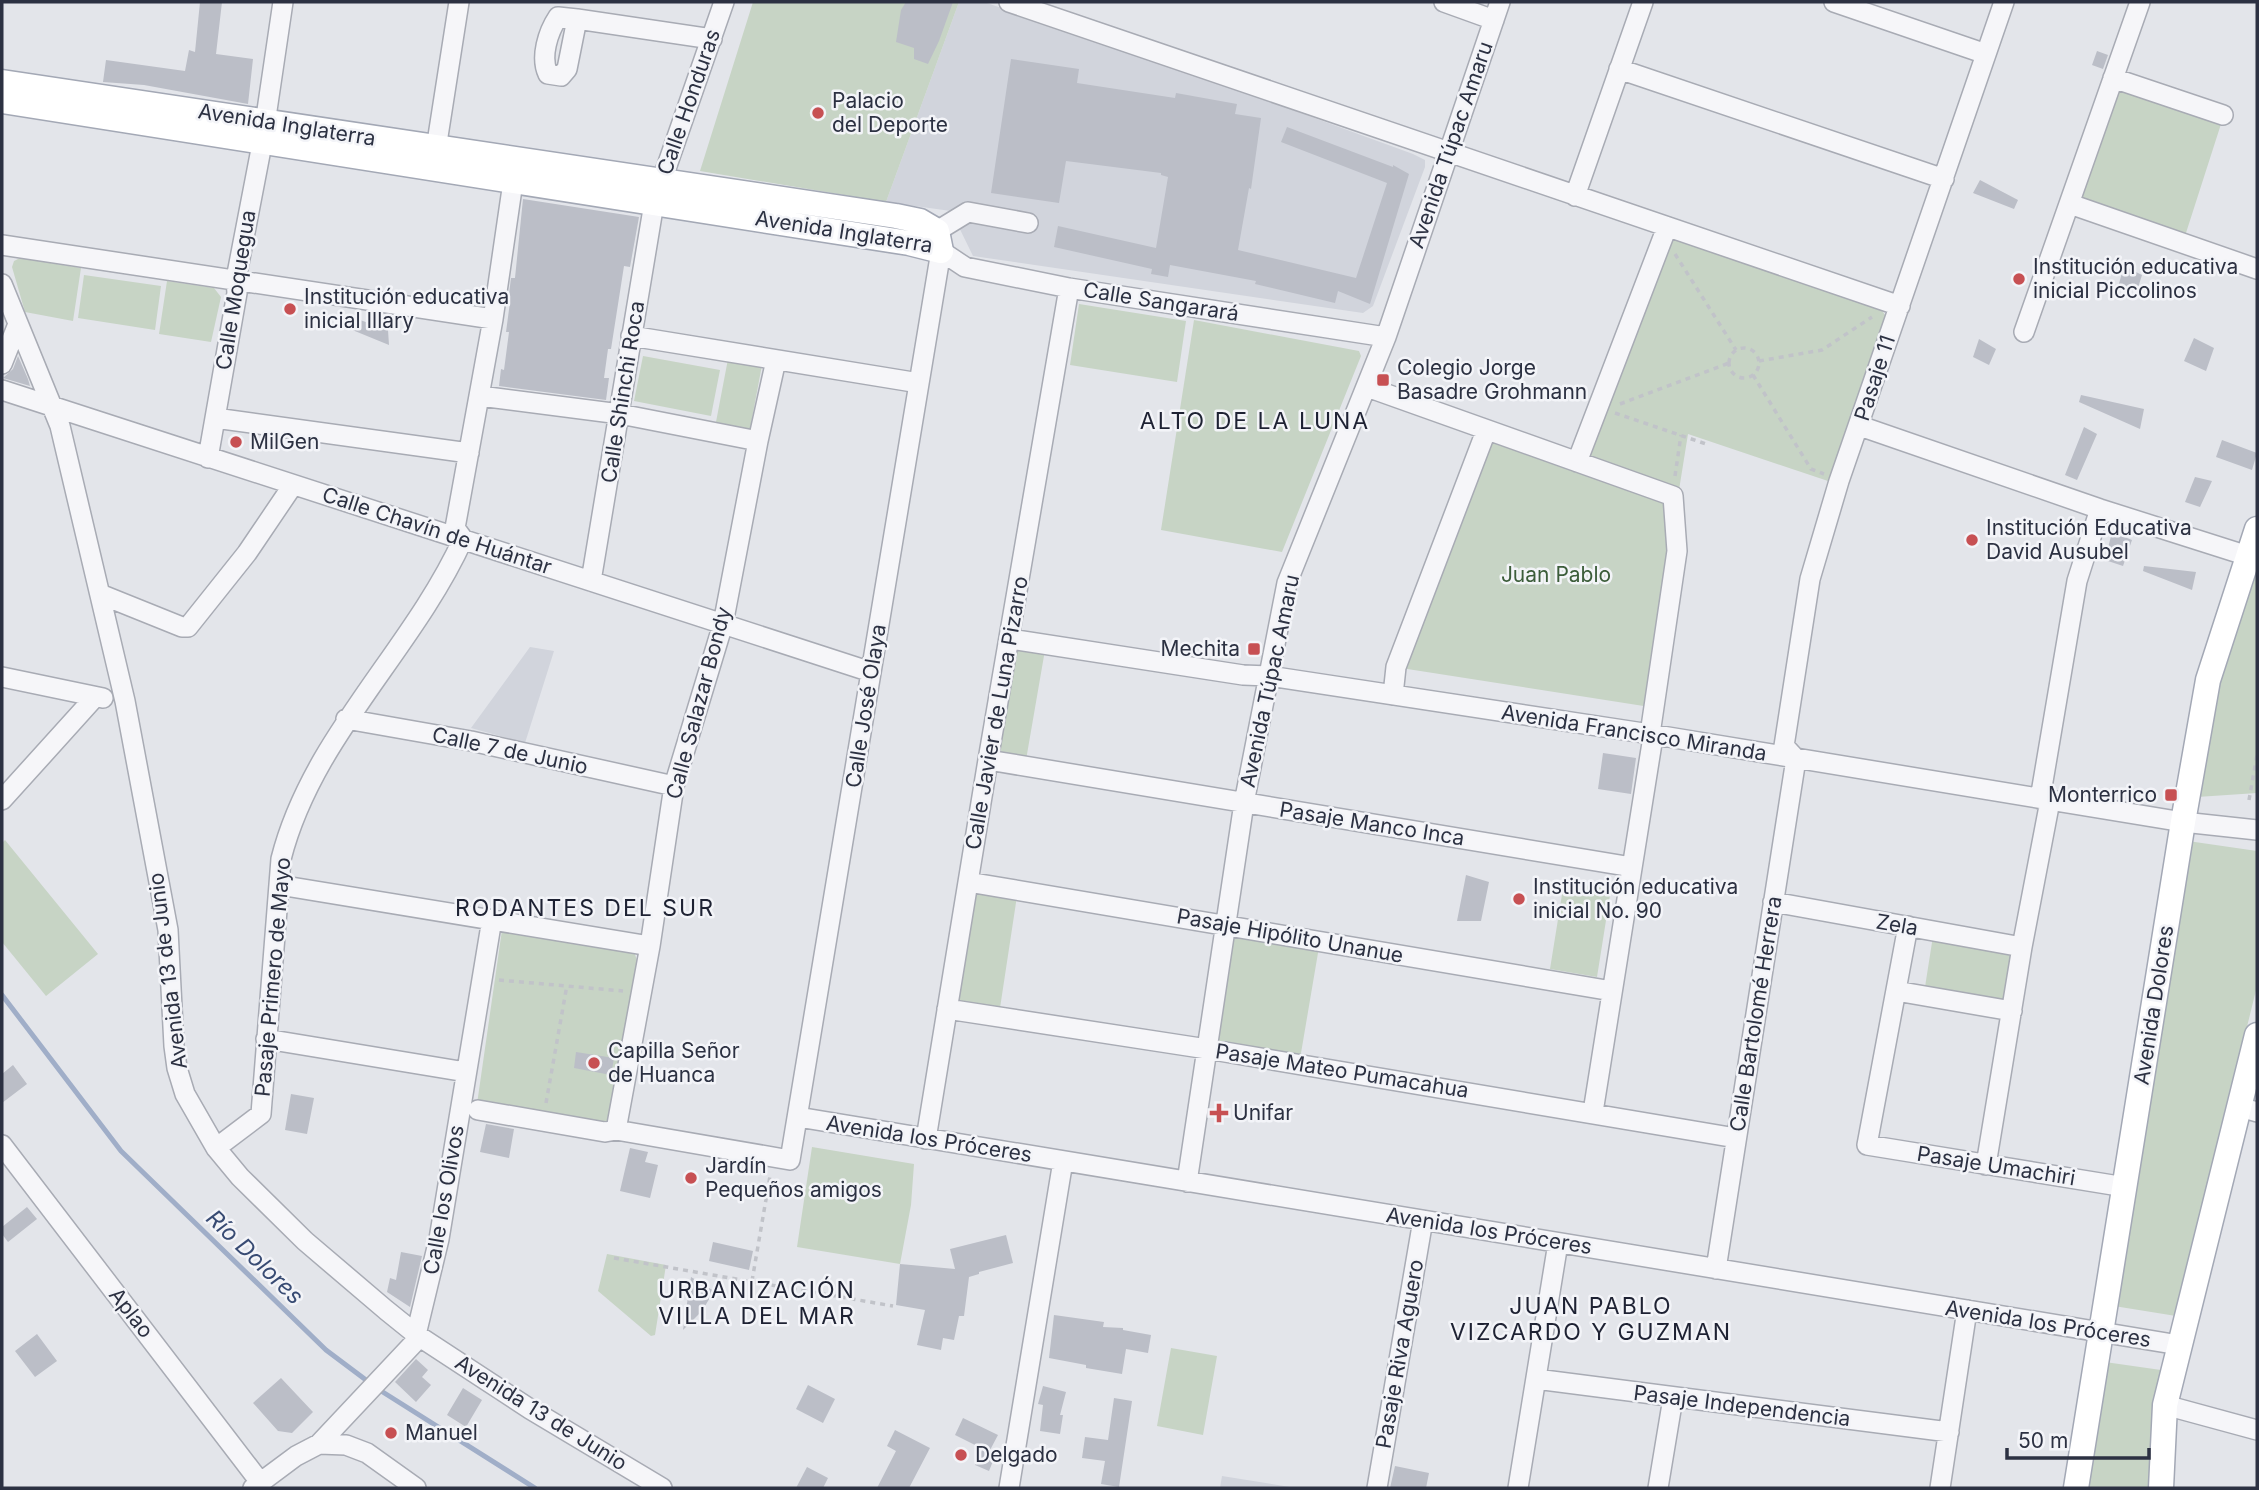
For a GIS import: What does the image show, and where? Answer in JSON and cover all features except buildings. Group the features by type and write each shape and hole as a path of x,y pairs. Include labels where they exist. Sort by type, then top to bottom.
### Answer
{"main road":[{"name":"Avenida Inglaterra","path":"2,101 263,133 436,149 909,243 939,241"},
{"name":"Avenida Inglaterra","path":"263,133 513,182 658,192"},
{"name":"Avenida Dolores","path":"2076,1488 2208,680 2257,529"},
{"path":"2161,1488 2165,1405 2179,1345 2249,1110 2257,1035"}],"street":[{"name":"Calle Moquegua","path":"208,458 283,2"},
{"path":"436,149 459,2"},
{"name":"Calle Honduras","path":"658,192 723,2"},
{"path":"1009,2 1449,151 1575,196 1665,232 1894,304"},
{"path":"1444,2 1497,11"},
{"path":"1575,196 1643,2"},
{"path":"1834,2 1986,54"},
{"name":"Pasaje 11","path":"1796,759 1784,746 1810,579 1839,481 1860,426 1894,304 1944,179 2004,2"},
{"path":"2024,332 2140,2"},
{"name":"Avenida Túpac Amaru","path":"1187,1182 1244,803 1287,583 1386,337 1497,11"},
{"path":"576,19 712,38"},
{"path":"1619,69 1944,179"},
{"path":"2113,78 2223,115"},
{"path":"463,539 455,528 493,320 513,182"},
{"name":"Calle Shinchi Roca","path":"591,581 631,336 658,192"},
{"path":"2070,204 2257,269"},
{"path":"939,241 968,212 1028,223"},
{"path":"1577,462 1601,409 1665,232"},
{"name":"Calle Sangarará","path":"939,241 965,267 1069,288 1386,337"},
{"name":"Calle José Olaya","path":"782,1158 798,1117 919,383 939,241"},
{"path":"2,245 493,320"},
{"name":"Avenida 13 de Junio","path":"2,284 60,426 125,701 168,930 177,1068 185,1094 216,1148 240,1177 412,1343 530,1409 662,1488"},
{"name":"Calle Javier de Luna Pizarro","path":"926,1139 1069,288"},
{"path":"2,364 18,324"},
{"path":"631,336 919,383"},
{"name":"Calle Salazar Bondy","path":"616,1130 650,946 674,786 723,624 776,360"},
{"path":"1367,387 1673,496 1677,551 1650,734 1652,743 1593,1112"},
{"name":"Calle Chavín de Huántar","path":"2,390 871,672"},
{"path":"480,396 620,414 758,441"},
{"path":"215,418 469,453"},
{"path":"1860,426 2100,509 2248,556"},
{"path":"1393,695 1396,667 1486,430"},
{"path":"100,594 182,627 188,627 254,542 293,485"},
{"path":"1986,1165 2045,800 2077,580 2100,509"},
{"name":"Pasaje Primero de Mayo","path":"216,1148 261,1114 281,859 300,802 346,719 443,578 463,539"},
{"name":"Avenida Francisco Miranda","path":"1010,639 1243,676 1269,676 1650,734 2183,822 2257,830"},
{"path":"2,677 125,701"},
{"path":"2,800 96,697"},
{"name":"Calle 7 de Junio","path":"346,719 471,741 674,786"},
{"name":"Calle Bartolomé Herrera","path":"1716,1269 1796,759"},
{"name":"Pasaje Manco Inca","path":"988,760 1632,867"},
{"name":"Pasaje Hipólito Unanue","path":"968,882 1612,991"},
{"path":"279,885 650,946"},
{"name":"Zela","path":"1773,902 2022,947"},
{"name":"Calle los Olivos","path":"412,1343 439,1239 492,919"},
{"path":"1908,926 1896,991 2012,1011"},
{"name":"Pasaje Umachiri","path":"1896,991 1867,1145 2125,1187"},
{"name":"Pasaje Mateo Pumacahua","path":"947,1009 1593,1112 1736,1138"},
{"path":"267,1039 466,1072"},
{"path":"478,1110 782,1158"},
{"name":"Avenida los Próceres","path":"798,1117 2179,1345"},
{"name":"Aplao","path":"2,1145 256,1485"},
{"path":"1009,1488 1063,1161"},
{"name":"Pasaje Riva Aguero","path":"1377,1488 1423,1220"},
{"path":"1518,1488 1558,1243"},
{"path":"1940,1488 1967,1310"},
{"path":"256,1485 296,1456 320,1444 412,1343"},
{"name":"Pasaje Independencia","path":"1536,1378 1949,1432"},
{"path":"1658,1488 1674,1398"},
{"path":"2165,1405 2257,1430"},
{"path":"320,1444 346,1445 367,1453 415,1488"}],"path":[{"path":"1665,232 1736,350"},
{"path":"1759,361 1822,350 1894,304"},
{"path":"1741,348 1751,349 1759,361 1759,367 1753,375 1740,377 1732,371 1729,363 1731,355 1741,348"},
{"path":"1601,409 1729,363"},
{"path":"1753,375 1811,469 1839,481"},
{"path":"1601,409 1709,445"},
{"path":"1673,496 1681,435"},
{"path":"2249,800 2257,755"},
{"path":"497,979 629,992"},
{"path":"544,1115 567,985"},
{"path":"752,1280 782,1158"},
{"path":"614,1258 893,1306"}],"shaded area":[{"path":"959,2 984,2 1191,73 1425,160 1425,167 1373,306 1363,313 973,256 951,211 886,202"},
{"path":"530,647 554,651 525,743 471,728"},
{"path":"1222,1476 1296,1488 1220,1488"}],"green space":[{"name":"Palacio del Deporte","path":"753,2 959,2 886,202 700,171"},
{"path":"2118,87 2221,124 2185,236 2080,201"},
{"name":"Juan Pablo","path":"1668,235 1881,309 1887,318 1828,481 1688,434 1650,707 1401,668 1491,432 1580,464"},
{"path":"20,258 81,268 73,321 25,312 12,267 14,261"},
{"path":"84,275 161,286 155,330 78,318"},
{"path":"167,281 214,288 221,297 211,342 159,334"},
{"path":"1079,304 1186,321 1177,382 1070,365"},
{"path":"1194,320 1359,351 1361,356 1282,552 1161,530"},
{"path":"643,356 720,370 711,416 634,401"},
{"path":"728,359 762,365 750,429 716,422"},
{"path":"2257,555 2257,793 2197,797 2214,688"},
{"path":"1015,645 1045,650 1026,760 996,755"},
{"path":"5,840 98,954 46,996 2,942 2,843"},
{"path":"2188,841 2257,851 2257,986 2176,1316 2114,1306"},
{"path":"1564,882 1611,889 1597,977 1550,969"},
{"path":"975,889 1017,896 1000,1008 957,1001"},
{"path":"502,930 634,952 637,960 607,1125 477,1104"},
{"path":"1234,932 1319,947 1300,1059 1216,1044"},
{"path":"1933,936 2013,951 2005,1001 1925,987"},
{"path":"812,1147 914,1164 911,1205 900,1264 797,1247"},
{"path":"607,1254 666,1265 655,1335 651,1336 598,1291"},
{"path":"1171,1348 1217,1356 1203,1435 1157,1426"},
{"path":"2105,1362 2161,1370 2151,1488 2083,1488"}],"waterway":[{"name":"Río Dolores","path":"2,995 121,1151 326,1350 370,1383"},
{"name":"Río Dolores","path":"378,1389 535,1488"}],"place":[{"name":"Palacio del Deporte","path":"818,113"},
{"name":"Institución educativa inicial Piccolinos","path":"2019,279"},
{"name":"Institución educativa inicial Illary","path":"290,309"},
{"name":"Colegio Jorge Basadre Grohmann","path":"1383,380"},
{"name":"MilGen","path":"236,442"},
{"name":"Institución Educativa David Ausubel","path":"1972,540"},
{"name":"Mechita","path":"1254,649"},
{"name":"Monterrico","path":"2171,795"},
{"name":"Institución educativa inicial No. 90","path":"1519,899"},
{"name":"Capilla Señor de Huanca","path":"594,1063"},
{"name":"Unifar","path":"1219,1113"},
{"name":"Jardín Pequeños amigos","path":"691,1178"},
{"name":"Manuel","path":"391,1433"},
{"name":"Delgado","path":"961,1455"}],"district":[{"name":"ALTO DE LA LUNA","path":"1255,421"},
{"name":"RODANTES DEL SUR","path":"585,908"},
{"name":"URBANIZACIÓN VILLA DEL MAR","path":"757,1303"},
{"name":"JUAN PABLO VIZCARDO Y GUZMAN","path":"1591,1319"}]}
